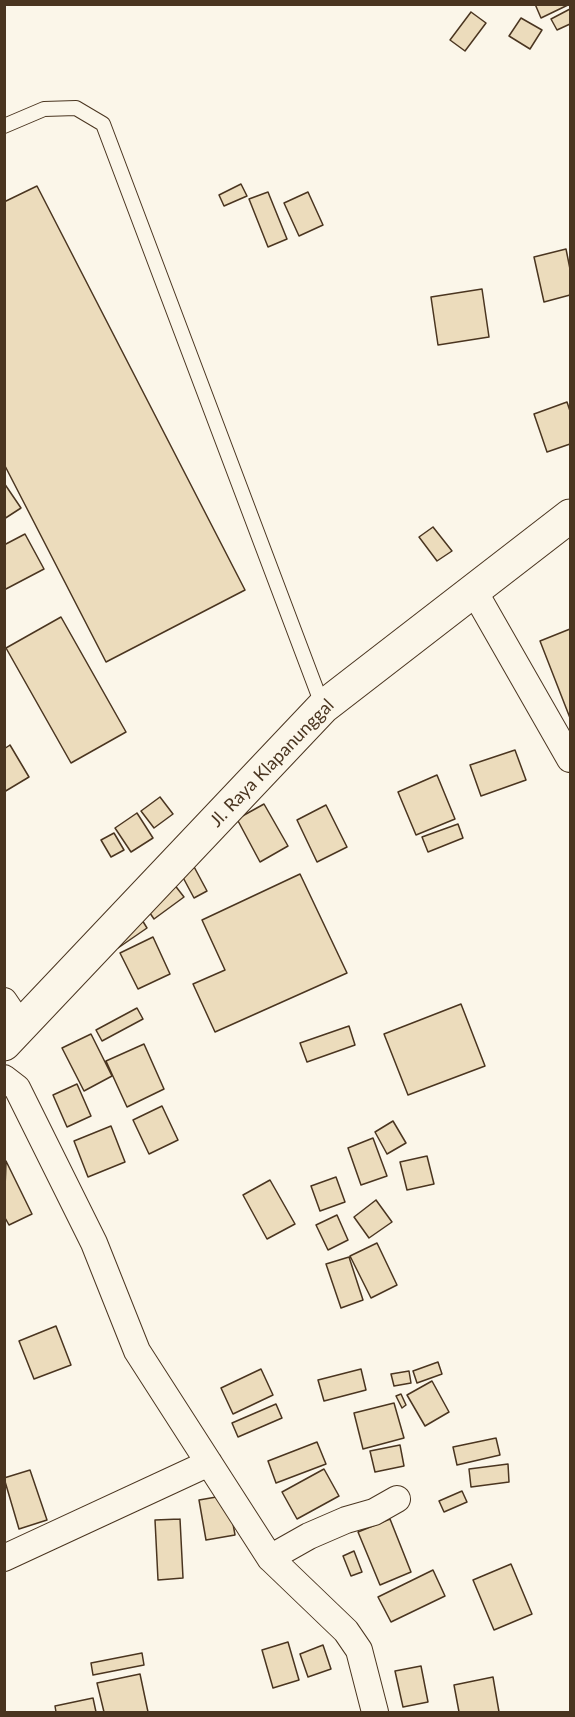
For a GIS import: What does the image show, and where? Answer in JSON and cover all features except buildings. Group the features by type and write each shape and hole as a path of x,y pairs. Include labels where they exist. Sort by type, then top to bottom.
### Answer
{"street":[{"name":"Jl. Raya Klapanunggal","path":"10,1024 323,707 570,516"},
{"path":"474,591 570,759"},
{"path":"4,1078 17,1089 94,1243 137,1352 270,1558 346,1631 359,1650 375,1713"},
{"path":"4,1558 209,1463"},
{"path":"270,1558 309,1536 346,1520 374,1512 398,1499"}],"lane":[{"path":"4,126 44,109 76,108 103,124 323,707"}]}
